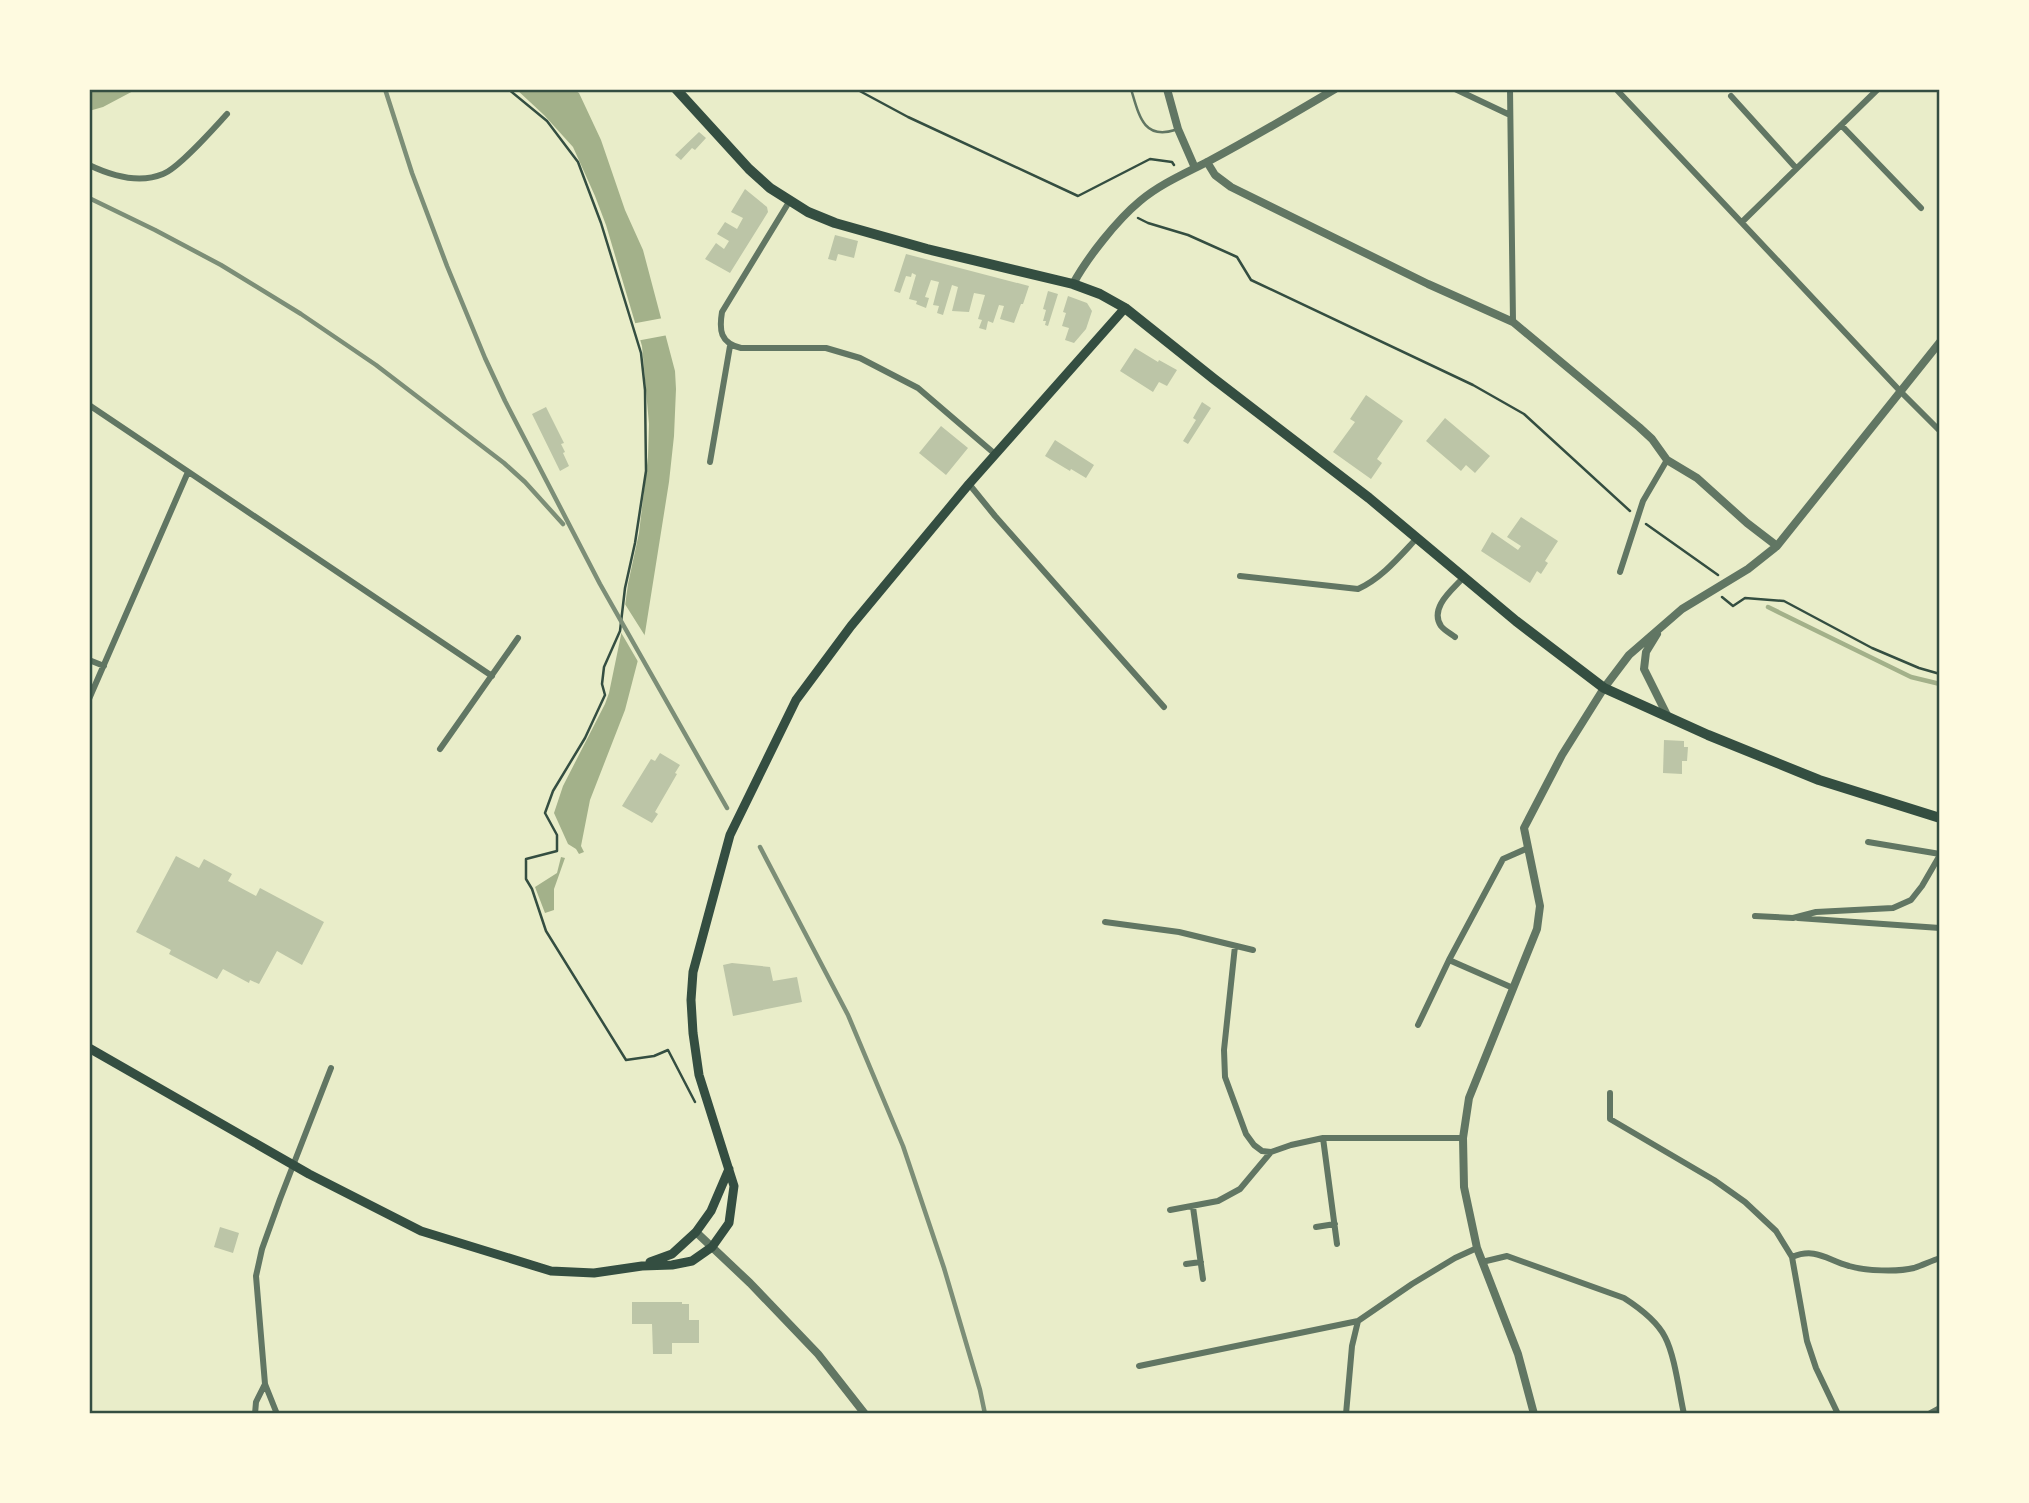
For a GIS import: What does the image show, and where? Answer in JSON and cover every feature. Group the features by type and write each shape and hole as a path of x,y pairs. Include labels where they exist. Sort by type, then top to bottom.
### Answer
{"main road":[{"path":"676,89 749,169 789,202 808,212 835,223 927,248 1073,284 1100,293 1125,307 1369,498 1516,621 1604,688 1819,780 1940,818"},
{"path":"89,1048 293,1165 421,1231 551,1271 594,1273 642,1265 672,1265 692,1261 712,1247 729,1223 734,1186 699,1075 691,1000 693,972 730,835 796,700 851,626 969,484 1125,307"},
{"path":"642,1265 672,1254 696,1232 711,1211 729,1169"}],"street":[{"path":"1167,89 1178,129 1195,168"},
{"path":"1073,284 1081,269 1120,218 1158,188 1335,89"},
{"path":"1455,89 1510,115"},
{"path":"1510,89 1513,322"},
{"path":"1616,89 1940,431"},
{"path":"1742,222 1878,89"},
{"path":"1731,96 1796,168"},
{"path":"89,165 110,175 143,178 165,174 227,114"},
{"path":"1841,125 1921,208"},
{"path":"1207,162 1215,175 1231,187 1428,284 1513,322 1639,427 1652,439 1667,460 1697,478 1746,523 1777,546"},
{"path":"789,202 722,312 720,325 724,339 730,346 741,348 826,348 860,358 918,388 995,454"},
{"path":"1534,1414 1518,1354 1477,1248 1464,1187 1462,1138 1469,1098 1538,929 1540,906 1524,828 1562,755 1591,713 1604,688 1629,655 1682,609 1748,569 1777,546 1940,342"},
{"path":"710,462 730,346"},
{"path":"89,405 492,676"},
{"path":"1620,572 1643,501 1667,460"},
{"path":"89,699 188,472"},
{"path":"969,484 1164,707"},
{"path":"1240,576 1358,589 1389,568 1417,538"},
{"path":"1455,637 1441,626 1437,614 1440,604 1463,578"},
{"path":"1663,625 1646,652 1644,669 1668,717"},
{"path":"440,749 518,638"},
{"path":"89,660 104,666"},
{"path":"1793,918 1816,912 1893,908 1911,900 1940,855 1868,842"},
{"path":"1418,1025 1503,859 1528,848"},
{"path":"1755,916 1940,928"},
{"path":"1105,922 1179,932 1253,950"},
{"path":"1235,946 1224,1051 1225,1077 1246,1134 1254,1145 1262,1151 1270,1152 1323,1138 1462,1138"},
{"path":"1449,960 1513,988"},
{"path":"277,1414 265,1384 256,1276 262,1249 331,1068"},
{"path":"1610,1093 1610,1119 1714,1180 1745,1202 1776,1231 1792,1257 1815,1368 1838,1414"},
{"path":"1323,1138 1337,1244"},
{"path":"1170,1210 1218,1201 1240,1189 1270,1152"},
{"path":"1193,1206 1203,1279"},
{"path":"1316,1227 1335,1224"},
{"path":"696,1232 818,1354 865,1414"},
{"path":"1139,1367 1359,1321 1412,1284 1477,1248"},
{"path":"1792,1257 1802,1253 1815,1253 1851,1267 1887,1270 1913,1268 1940,1258"},
{"path":"1482,1262 1507,1256 1624,1298 1636,1306 1665,1335 1684,1414"},
{"path":"1186,1264 1200,1262"},
{"path":"1346,1414 1352,1346 1359,1321"},
{"path":"255,1414 256,1402 265,1384"},
{"path":"1929,1414 1940,1408"}],"lane":[{"path":"1131,89 1139,115 1149,130 1161,134 1178,129"}],"path":[{"path":"509,89 547,121 578,162 601,223 641,353 646,430 646,471 635,543 625,588 620,631 604,667 602,684 605,695 585,738 553,791 545,813 557,835 557,851 526,859 526,879 546,931 626,1060 654,1056 668,1050 698,1110"},
{"path":"856,89 908,117 1078,196 1150,159 1172,162"},
{"path":"1141,210 1135,216 1148,223 1188,235 1237,257 1251,279 1473,385 1524,414 1637,517 1718,575"},
{"path":"1727,594 1722,597 1733,606 1745,598 1784,601 1871,648 1940,674"}],"shaded area":[{"path":"89,89 137,89 103,107 89,111"},
{"path":"516,89 573,89 579,93 601,140 625,210 643,250 675,371 674,436 669,482 645,633 625,710 590,800 581,846 584,852 579,854 568,844 554,813 563,786 609,693 639,533 649,424 642,346 595,196 573,147"},
{"path":"561,857 565,858 554,889 554,910 545,913 535,887 557,873"}],"pier":[{"path":"663,318 668,335 636,341 631,324"},
{"path":"623,601 647,639 640,665 619,629"}],"building":[{"path":"699,132 706,138 681,160 675,155"},
{"path":"745,189 767,207 768,212 730,273 705,259 716,243 724,249 729,241 717,234 725,222 737,229 743,218 731,212"},
{"path":"835,235 858,241 854,258 838,254 836,261 828,259"},
{"path":"906,254 1029,286 1014,323 1000,319 1004,306 999,305 993,323 988,321 986,330 979,328 982,320 978,319 985,295 974,293 969,312 952,311 958,287 952,285 943,315 937,313 939,306 933,305 939,282 931,280 925,297 929,298 926,308 916,304 917,301 909,299 916,275 912,273 911,277 906,276 900,293 894,291"},
{"path":"1048,291 1058,294 1048,326 1045,325 1046,321 1043,321 1046,310 1043,309"},
{"path":"1068,296 1087,303 1092,311 1086,329 1074,343 1065,340 1069,328 1062,326"},
{"path":"1135,348 1177,370 1167,386 1159,382 1153,392 1120,371"},
{"path":"1366,395 1403,421 1377,459 1382,463 1371,479 1333,452 1355,422 1350,419"},
{"path":"1202,402 1211,408 1188,444 1183,441 1196,420 1193,418"},
{"path":"546,407 564,443 561,444 569,466 560,471 532,414"},
{"path":"1445,418 1490,456 1475,473 1466,465 1461,471 1426,441"},
{"path":"941,426 968,448 946,475 919,453"},
{"path":"1055,440 1094,465 1086,478 1045,456"},
{"path":"1521,517 1558,541 1545,561 1548,563 1541,574 1537,571 1530,583 1481,551 1492,532 1518,550 1521,546 1507,537"},
{"path":"1664,740 1684,741 1684,747 1688,747 1687,761 1682,761 1682,774 1663,773"},
{"path":"660,753 680,765 652,823 622,806 651,759 655,761"},
{"path":"176,856 199,868 204,859 232,874 228,881 256,896 260,888 324,922 302,965 277,951 259,984 250,980 249,983 223,969 217,979 169,954 171,950 136,932"},
{"path":"732,963 770,967 773,981 797,977 802,1002 733,1016 723,965"},
{"path":"220,1227 239,1233 233,1253 214,1247"},
{"path":"632,1302 689,1304 689,1320 699,1320 699,1343 672,1343 672,1354 653,1354 652,1324 632,1324"}],"waterway":[{"path":"1768,607 1911,677 1940,684"}],"railway":[{"path":"385,89 412,173 447,266 505,401 600,584 727,808"},
{"path":"89,198 221,265 301,314 376,365 504,463 563,524"},
{"path":"760,847 848,1015 903,1146 944,1268 985,1414"}]}
